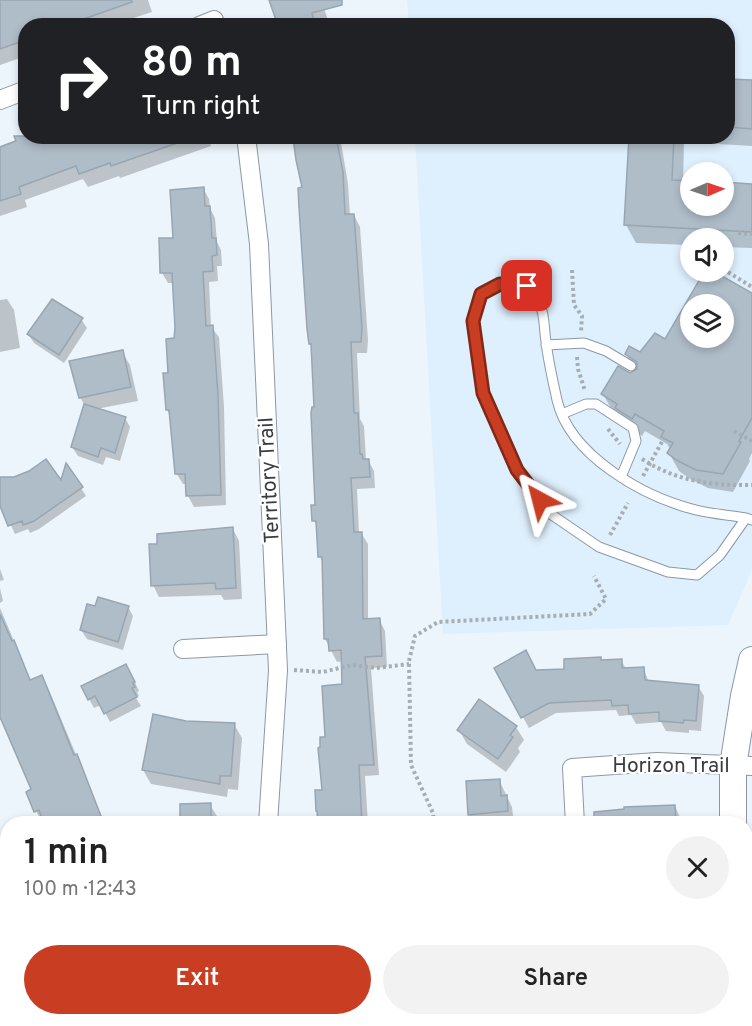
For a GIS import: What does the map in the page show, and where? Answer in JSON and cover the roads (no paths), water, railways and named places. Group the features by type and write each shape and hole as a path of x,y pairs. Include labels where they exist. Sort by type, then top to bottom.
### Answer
{"street":[{"path":"0,100 18,93"},
{"name":"Territory Trail","path":"247,144 259,244 278,670 269,816"},
{"path":"183,649 277,644"},
{"path":"734,816 743,766 744,696 752,660"},
{"name":"Horizon Trail","path":"575,816 572,768 657,762 743,766"}],"lane":[{"path":"500,284 527,286 541,307 546,345 562,414 590,455 637,487 695,510 749,519 720,555 697,575 668,572 599,547 552,515 517,470 483,393 473,321 481,294 500,284"},
{"path":"546,345 584,343 606,351 631,366"},
{"path":"562,414 586,404 596,404 633,429 636,441 621,477"}]}
